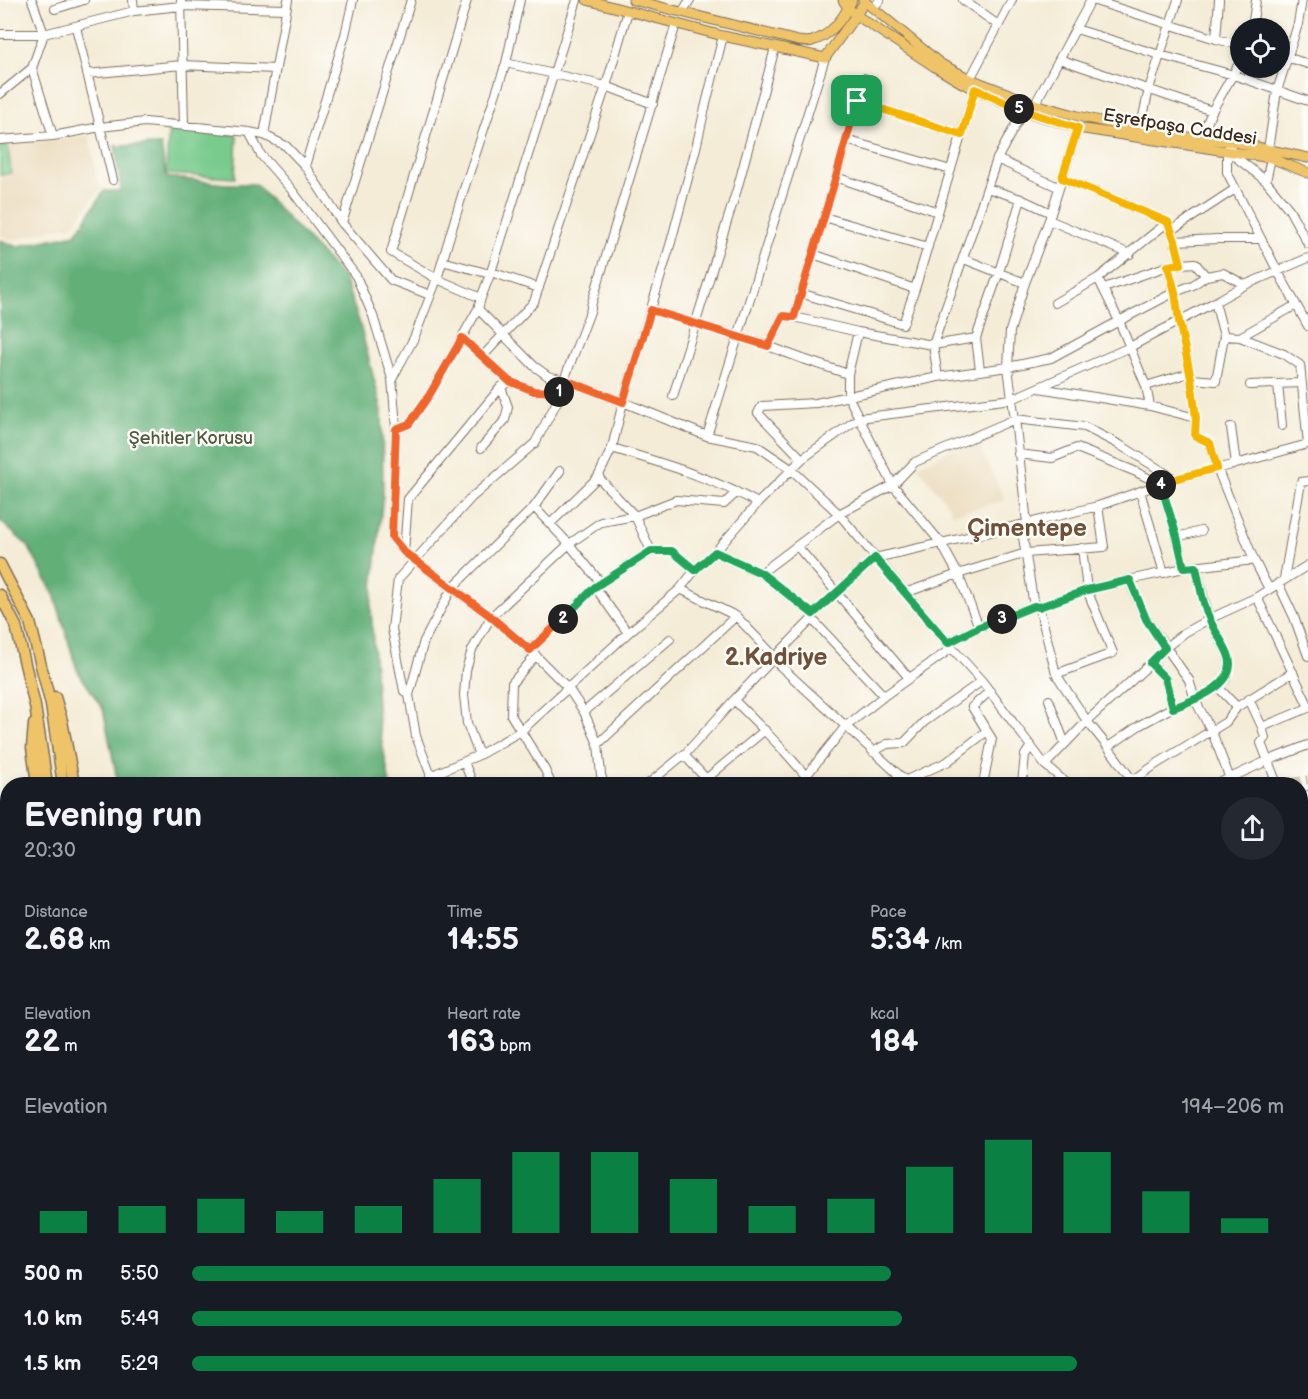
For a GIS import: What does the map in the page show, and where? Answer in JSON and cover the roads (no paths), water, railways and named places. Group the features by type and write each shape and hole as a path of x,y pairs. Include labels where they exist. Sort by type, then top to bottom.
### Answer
{"highway":[{"path":"0,564 30,622 62,721 73,777"},
{"path":"0,595 16,626 35,706 46,777"},
{"path":"30,622 51,705 62,777"},
{"path":"35,706 32,748 36,777"}],"main road":[{"path":"587,0 723,36 825,58 864,1"},
{"path":"633,0 798,41 811,42 830,32 847,3"},
{"name":"Eşrefpaşa Caddesi","path":"864,1 941,64 970,79 1035,104 1077,117 1140,130 1234,142 1269,153 1308,173"},
{"name":"Eşrefpaşa Caddesi","path":"847,3 856,15 935,67 962,83 1023,111 1078,128 1227,150 1308,158"}],"street":[{"path":"0,94 32,68 44,34 32,0"},
{"path":"55,9 84,0"},
{"path":"133,0 134,11"},
{"path":"305,166 345,35 353,0"},
{"path":"342,223 411,0"},
{"path":"467,0 391,252 437,279 481,298"},
{"path":"392,379 414,338 437,279 506,63 520,0"},
{"path":"396,429 409,424 430,394 478,309 577,0"},
{"path":"682,12 690,0"},
{"path":"873,9 880,0"},
{"path":"963,0 998,25"},
{"path":"970,79 1012,0"},
{"path":"1035,104 1092,0 1230,42"},
{"path":"1140,130 1149,89 1178,0"},
{"path":"1216,39 1219,0"},
{"path":"1253,18 1256,0"},
{"path":"1290,41 1298,24 1302,0"},
{"path":"0,34 44,34 134,11 181,3 287,4 264,135"},
{"path":"181,3 184,125"},
{"path":"482,357 534,302 606,86 628,11"},
{"path":"409,695 404,691 392,629 398,579 471,498 535,443 562,393 591,309 676,24"},
{"path":"1298,24 1308,27"},
{"path":"76,27 113,180"},
{"path":"1076,29 1160,56 1230,74"},
{"path":"550,524 598,477 612,448 623,402 696,148 723,36"},
{"path":"673,396 738,186 775,48"},
{"path":"707,436 825,58"},
{"path":"1290,58 1308,64"},
{"path":"1059,59 1212,111"},
{"path":"506,63 606,86 652,104"},
{"path":"87,74 182,65 275,69"},
{"path":"32,68 53,135"},
{"path":"794,317 864,78"},
{"path":"1201,138 1212,111 1232,78"},
{"path":"1242,78 1308,101"},
{"path":"1266,182 1279,78"},
{"path":"800,293 903,324 975,89"},
{"path":"857,101 962,135"},
{"path":"938,376 933,345 997,159 1023,111"},
{"path":"0,140 145,122 264,135 286,146 305,166 342,223 391,279 430,295"},
{"path":"1078,128 1010,331 1008,367 1015,419 1026,553 1037,607 1056,674 1087,721 1129,777"},
{"path":"249,132 261,155 291,189 356,276 373,316 392,379 396,429 392,537 404,552 491,617 533,653 568,688 584,712 598,744 602,777"},
{"path":"846,140 951,170"},
{"path":"1234,142 1227,150 1227,172 1308,326"},
{"path":"1227,150 1266,182 1289,209 1308,244"},
{"path":"997,159 1059,187"},
{"path":"836,177 938,212"},
{"path":"1062,178 1169,227 1181,264"},
{"path":"987,188 1021,199 1050,216 1130,254"},
{"path":"1055,303 1098,278 1169,227 1235,189"},
{"path":"980,370 976,338 1021,199"},
{"path":"824,217 927,247"},
{"path":"1175,241 1261,239"},
{"path":"813,254 915,289"},
{"path":"560,471 534,507 452,588 424,641 409,695 416,736 430,776 479,755 521,731 628,633 680,589 695,570 715,552 791,469 859,417 1012,399 1130,347 1245,285 1308,258"},
{"path":"964,259 1025,283"},
{"path":"442,261 539,288"},
{"path":"1104,288 1168,266 1181,264 1195,263 1206,276"},
{"path":"1168,266 1190,376 1196,418 1195,436 1210,443 1217,468 1254,560 1269,589"},
{"path":"802,459 758,413 762,406 816,403 938,376 1008,367 1051,358 1175,292 1193,285 1206,276 1223,273 1245,285"},
{"path":"1098,278 1146,386 1150,406"},
{"path":"1146,386 1190,376 1216,381 1224,336 1215,302"},
{"path":"1240,337 1296,305"},
{"path":"478,309 534,366 549,376 623,402 707,436 757,446 791,469 839,514 982,681 1045,765 1058,777"},
{"path":"651,310 768,346 848,374"},
{"path":"768,346 783,316 933,345 976,338"},
{"path":"858,332 848,374 848,396 893,485 941,543 958,574 979,627"},
{"path":"656,777 684,754 812,616 875,558 1098,506 1175,479 1308,444 1300,364 1284,354 1240,337 1224,336"},
{"path":"462,338 509,381 534,391 562,393"},
{"path":"404,552 408,499 501,387 509,381"},
{"path":"1250,385 1301,383"},
{"path":"1278,384 1282,426"},
{"path":"481,448 505,420 508,406 501,387"},
{"path":"1038,388 1150,406 1196,418"},
{"path":"761,573 839,514 893,485 915,462 1015,419 1085,427 1120,445 1175,479"},
{"path":"1230,427 1236,464"},
{"path":"612,448 667,464 737,492 758,503"},
{"path":"1018,454 1052,458 1077,448 1161,484 1184,568"},
{"path":"598,477 635,516 651,551"},
{"path":"1308,481 1300,482 1281,581 1308,656"},
{"path":"1140,491 1164,573"},
{"path":"479,755 467,723 464,695 466,670 472,650 491,617 569,544 601,522 635,516 676,500 724,504 737,492"},
{"path":"905,593 1026,553 1104,547 1098,506"},
{"path":"534,507 569,544 628,633"},
{"path":"1177,537 1201,531"},
{"path":"798,546 909,678"},
{"path":"1056,674 1113,654 1087,590 1082,548"},
{"path":"548,777 511,715 512,683 533,653 598,585 651,551 672,551 695,570"},
{"path":"715,552 761,573 812,616 884,696"},
{"path":"812,777 845,727 950,645 979,627 1087,590 1184,568 1254,560"},
{"path":"1045,765 1087,721 1184,633 1257,597 1308,566"},
{"path":"1108,747 1140,725 1173,708 1195,700 1218,687 1226,679 1230,664 1228,654 1209,619 1196,567"},
{"path":"1130,580 1146,619 1189,680 1195,700 1212,732 1229,777"},
{"path":"680,589 736,615 775,657 779,665 901,777"},
{"path":"1257,597 1308,706 1262,727"},
{"path":"598,744 736,615"},
{"path":"584,712 670,639"},
{"path":"1150,663 1165,678 1173,708"},
{"path":"1140,777 1158,763 1212,732 1226,722 1237,707 1293,672"},
{"path":"873,752 887,744 904,743 924,722 982,681"},
{"path":"1218,687 1237,707"},
{"path":"984,777 992,739 972,707 990,691"},
{"path":"1249,699 1262,727 1265,738 1262,743 1274,777"},
{"path":"734,700 765,730 805,777"},
{"path":"1049,700 1065,744"},
{"path":"712,777 765,730"},
{"path":"911,777 947,762 987,731"},
{"path":"1240,777 1267,761 1308,745"},
{"path":"1022,777 1024,755 1031,746"},
{"path":"684,754 702,777"},
{"path":"464,762 470,777"},
{"path":"1308,1128 1308,1173"}],"district":[{"name":"Çimentepe","path":"1027,528"},
{"name":"2.Kadriye","path":"776,657"}],"park label":[{"name":"Şehitler Korusu","path":"191,438"}]}
